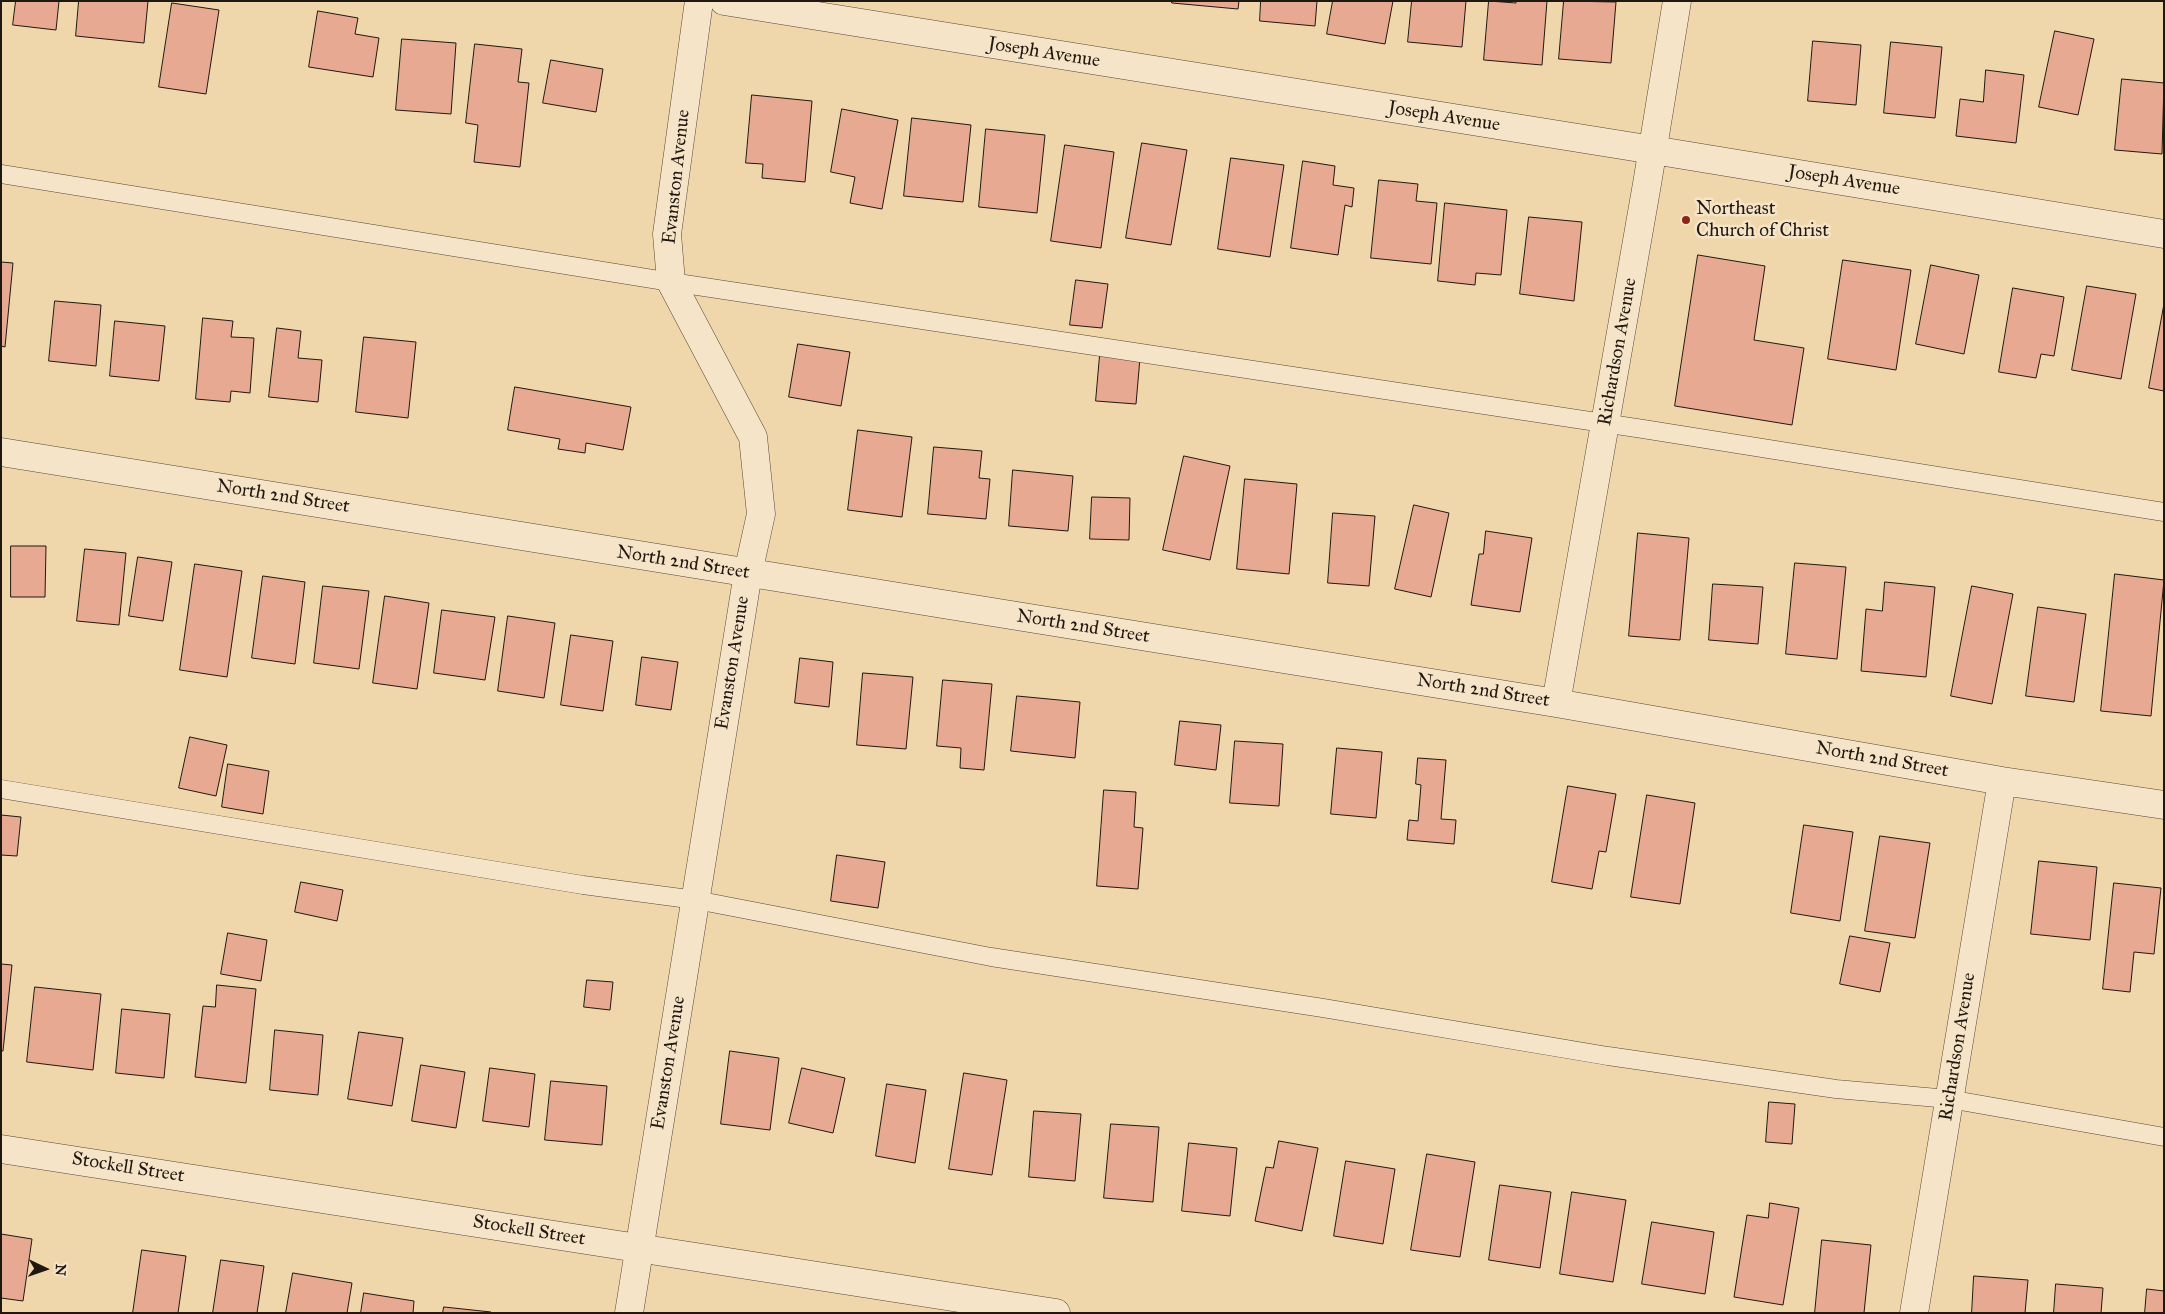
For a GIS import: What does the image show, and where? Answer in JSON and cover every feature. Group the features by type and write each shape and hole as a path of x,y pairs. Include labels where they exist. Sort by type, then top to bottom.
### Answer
{"street":[{"name":"Evanston Avenue","path":"630,1313 748,573 761,514 753,437 671,282 667,234 699,1"},
{"name":"Joseph Avenue","path":"724,1 2164,234"},
{"name":"Richardson Avenue","path":"1556,703 1606,423 1677,1"},
{"name":"North 2nd Street","path":"1,452 1556,703 2002,781 2164,805"},
{"name":"Richardson Avenue","path":"1914,1313 2002,781"},
{"name":"Stockell Street","path":"1,1149 1056,1313"}],"lane":[{"path":"1,174 671,282 1606,423 2164,512"},
{"path":"1,789 583,884 696,900 991,957 1323,1008 1608,1056 1836,1089 1949,1099 2164,1137"}],"building":[{"path":"16,1 59,1 56,30 13,25"},
{"path":"79,1 148,1 144,43 76,36"},
{"path":"1172,1 1239,1 1238,9 1172,3"},
{"path":"1261,1 1317,1 1315,26 1260,21"},
{"path":"1333,1 1393,1 1385,44 1327,34"},
{"path":"1412,1 1466,1 1462,47 1408,42"},
{"path":"1489,1 1516,3 1516,1 1547,1 1542,65 1484,60"},
{"path":"1564,1 1616,2 1611,63 1559,59"},
{"path":"172,3 219,10 206,94 159,87"},
{"path":"318,11 358,18 355,34 379,38 373,77 309,67"},
{"path":"2055,31 2094,39 2078,115 2039,107"},
{"path":"402,39 456,43 451,114 396,110"},
{"path":"1813,41 1861,45 1856,105 1808,101"},
{"path":"1891,42 1942,47 1935,118 1884,113"},
{"path":"475,44 522,49 518,82 529,83 520,167 474,162 478,125 466,123"},
{"path":"551,60 603,69 596,112 543,103"},
{"path":"1986,70 2024,75 2016,143 1956,136 1960,99 1983,102"},
{"path":"2122,79 2164,83 2162,154 2115,150"},
{"path":"752,95 812,101 805,182 762,178 763,164 746,163"},
{"path":"842,109 898,120 882,209 850,203 855,177 831,172"},
{"path":"912,118 971,125 963,202 904,196"},
{"path":"986,129 1045,135 1037,213 979,207"},
{"path":"1142,143 1187,150 1171,245 1126,238"},
{"path":"1065,145 1114,152 1101,248 1051,241"},
{"path":"1231,158 1284,165 1270,257 1218,249"},
{"path":"1303,161 1335,166 1333,185 1354,188 1352,207 1345,205 1338,255 1291,248"},
{"path":"1379,180 1418,184 1416,201 1437,203 1431,264 1371,258"},
{"path":"1445,203 1507,210 1501,275 1476,273 1475,285 1438,281"},
{"path":"1529,217 1582,222 1574,301 1520,294"},
{"path":"1698,255 1765,266 1754,340 1804,348 1792,425 1675,406"},
{"path":"1843,260 1911,270 1896,370 1828,359"},
{"path":"1,262 13,263 5,347 1,346"},
{"path":"1931,265 1979,275 1964,354 1916,344"},
{"path":"1076,280 1108,284 1102,328 1070,325"},
{"path":"2087,286 2136,294 2121,379 2072,370"},
{"path":"2013,288 2064,297 2054,356 2041,354 2036,378 1999,372"},
{"path":"55,301 101,305 96,366 49,361"},
{"path":"2164,304 2164,391 2149,388"},
{"path":"203,318 233,321 231,337 254,338 250,393 231,391 230,402 196,399"},
{"path":"115,321 165,326 159,381 110,376"},
{"path":"277,328 301,331 298,358 322,360 318,402 269,397"},
{"path":"364,337 416,342 408,418 356,412"},
{"path":"798,344 850,352 841,406 789,397"},
{"path":"1100,355 1140,358 1136,404 1096,401"},
{"path":"515,387 631,407 623,450 586,443 585,453 558,449 560,439 508,430"},
{"path":"858,430 912,437 902,517 848,510"},
{"path":"934,447 982,451 979,478 990,479 986,519 928,514"},
{"path":"1184,456 1230,466 1210,560 1163,550"},
{"path":"1013,470 1073,476 1068,531 1009,526"},
{"path":"1245,479 1297,484 1289,574 1237,569"},
{"path":"1092,497 1130,498 1129,540 1090,539"},
{"path":"1414,505 1449,513 1431,597 1395,589"},
{"path":"1333,513 1375,516 1369,586 1328,583"},
{"path":"1486,531 1532,538 1520,612 1471,605 1479,554 1483,554"},
{"path":"1638,533 1689,538 1680,640 1629,636"},
{"path":"11,546 46,546 45,597 11,597"},
{"path":"85,549 126,553 119,625 77,621"},
{"path":"138,557 172,562 163,621 129,616"},
{"path":"1795,563 1846,567 1837,659 1786,654"},
{"path":"195,564 242,571 227,677 180,670"},
{"path":"2115,574 2164,580 2151,716 2101,711"},
{"path":"263,576 305,582 295,664 252,658"},
{"path":"1885,582 1935,587 1926,677 1861,671 1866,609 1882,611"},
{"path":"1713,584 1763,587 1758,644 1709,640"},
{"path":"323,586 369,591 359,669 314,663"},
{"path":"1972,586 2013,594 1992,704 1951,696"},
{"path":"385,596 429,603 417,689 373,683"},
{"path":"2038,607 2086,614 2074,702 2026,696"},
{"path":"442,610 495,617 485,680 434,673"},
{"path":"508,616 555,623 544,698 498,691"},
{"path":"571,635 613,641 603,711 561,705"},
{"path":"642,657 678,662 671,710 636,705"},
{"path":"800,658 833,662 829,707 795,703"},
{"path":"863,673 913,677 906,749 857,745"},
{"path":"943,680 992,684 984,770 960,768 961,748 937,746"},
{"path":"1017,696 1080,702 1075,758 1011,751"},
{"path":"1180,721 1221,725 1216,770 1175,765"},
{"path":"190,737 227,745 216,796 179,788"},
{"path":"1235,741 1283,744 1279,806 1230,803"},
{"path":"1337,748 1382,752 1376,818 1331,814"},
{"path":"1418,758 1446,760 1441,819 1456,820 1454,844 1407,840 1409,820 1418,821 1421,785 1416,784"},
{"path":"228,764 269,771 263,814 222,807"},
{"path":"1568,786 1616,794 1606,852 1599,851 1592,889 1552,882"},
{"path":"1104,790 1136,792 1134,827 1143,828 1138,889 1097,886"},
{"path":"1647,795 1695,803 1680,904 1631,897"},
{"path":"1,815 21,817 17,856 1,855"},
{"path":"1804,825 1853,832 1840,921 1791,913"},
{"path":"1880,836 1930,843 1915,938 1865,931"},
{"path":"837,855 885,862 878,908 831,901"},
{"path":"2039,861 2097,867 2090,940 2031,934"},
{"path":"301,882 343,890 337,921 295,912"},
{"path":"2114,883 2161,888 2154,954 2134,952 2130,992 2103,989"},
{"path":"228,933 267,940 261,981 221,974"},
{"path":"1850,936 1890,943 1880,992 1840,984"},
{"path":"1,964 12,965 3,1051 1,1051"},
{"path":"587,980 613,982 610,1010 584,1007"},
{"path":"217,985 256,989 246,1083 195,1077 203,1006 215,1007"},
{"path":"35,987 101,994 93,1070 27,1062"},
{"path":"122,1009 170,1014 164,1078 116,1073"},
{"path":"275,1030 323,1035 318,1095 270,1090"},
{"path":"359,1032 403,1038 392,1106 348,1099"},
{"path":"730,1051 779,1058 770,1130 721,1124"},
{"path":"421,1065 465,1072 456,1128 412,1121"},
{"path":"490,1068 535,1074 529,1127 483,1121"},
{"path":"802,1068 845,1078 833,1133 789,1123"},
{"path":"964,1073 1007,1080 992,1175 949,1169"},
{"path":"551,1081 607,1086 602,1145 545,1140"},
{"path":"887,1084 926,1090 915,1163 876,1156"},
{"path":"1769,1102 1795,1104 1792,1144 1766,1142"},
{"path":"1034,1111 1081,1114 1075,1181 1029,1177"},
{"path":"1111,1124 1159,1127 1153,1202 1104,1198"},
{"path":"1279,1141 1318,1148 1302,1231 1255,1221 1266,1167 1273,1168"},
{"path":"1189,1143 1237,1148 1230,1216 1182,1211"},
{"path":"1427,1154 1475,1162 1460,1257 1411,1250"},
{"path":"1346,1161 1395,1169 1383,1244 1334,1236"},
{"path":"1500,1185 1551,1192 1540,1268 1489,1260"},
{"path":"1572,1192 1626,1200 1613,1282 1560,1274"},
{"path":"1770,1203 1799,1208 1783,1305 1734,1297 1747,1215 1768,1218"},
{"path":"1652,1222 1714,1232 1705,1294 1642,1284"},
{"path":"1,1234 32,1239 23,1301 1,1298"},
{"path":"1822,1240 1871,1245 1864,1313 1815,1313"},
{"path":"142,1250 186,1256 178,1313 133,1313"},
{"path":"221,1260 264,1266 257,1313 213,1313"},
{"path":"293,1273 352,1283 347,1313 286,1313"},
{"path":"1974,1276 2028,1280 2025,1313 1972,1313"},
{"path":"2056,1284 2103,1288 2101,1313 2054,1313"},
{"path":"2147,1289 2164,1291 2164,1313 2145,1313"},
{"path":"364,1293 414,1301 413,1313 361,1313"},
{"path":"444,1307 491,1312 491,1313 443,1313"}],"place":[{"name":"Northeast Church of Christ","path":"1686,220"}]}
